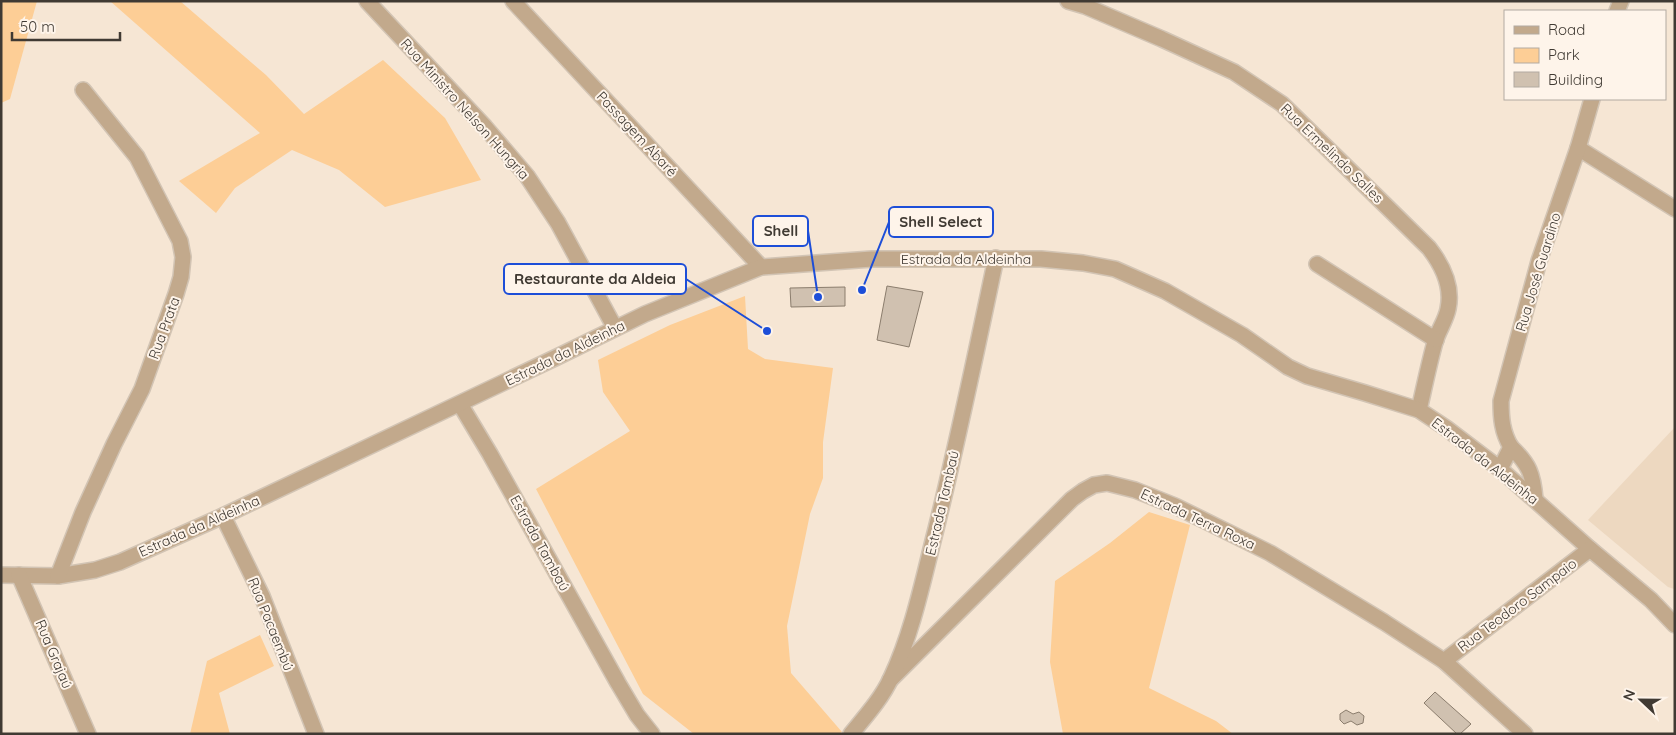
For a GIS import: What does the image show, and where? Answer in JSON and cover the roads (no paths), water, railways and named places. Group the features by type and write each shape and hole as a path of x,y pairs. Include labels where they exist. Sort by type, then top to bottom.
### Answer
{"street":[{"name":"Rua Ministro Nelson Hungria","path":"367,1 485,127 528,176 558,223 615,328"},
{"name":"Passagem Abaré","path":"513,1 761,267"},
{"name":"Rua Ermelindo Salles","path":"1068,1 1086,6 1162,38 1234,72 1282,104 1437,258 1445,274 1450,291 1448,310 1436,340 1419,410"},
{"name":"Rua Prata","path":"58,576 95,486 142,389 176,294 184,256 180,241 137,157 84,90"},
{"name":"Rua José Guardino","path":"1535,499 1533,480 1524,460 1507,441 1501,423 1501,401 1539,261 1578,148 1592,100"},
{"path":"1578,148 1675,209"},
{"name":"Estrada Tambaú","path":"851,734 870,711 890,680 916,609 942,504 996,258"},
{"name":"Estrada da Aldeinha","path":"1,574 58,576 95,570 120,562 223,516 460,404 615,328 698,291 761,267 872,259 1041,259 1083,263 1115,269 1165,291 1242,335 1288,367 1307,376 1365,392 1419,410 1500,469 1674,622"},
{"path":"1317,264 1436,340"},
{"name":"Estrada Tambaú","path":"460,404 495,462 618,683 637,715 652,734"},
{"path":"1500,469 1511,447"},
{"name":"Estrada Terra Roxa","path":"890,680 1072,499 1088,488 1107,483 1135,490 1175,506 1270,553 1444,661 1525,734"},
{"name":"Rua Pacaembú","path":"223,516 262,596 316,734"},
{"name":"Rua Teodoro Sampaio","path":"1444,661 1590,549"},
{"name":"Rua Grajaú","path":"19,575 88,734"}],"place":[{"name":"Shell Select","path":"862,290"},
{"name":"Shell","path":"818,297"},
{"name":"Restaurante da Aldeia","path":"767,331"}]}
